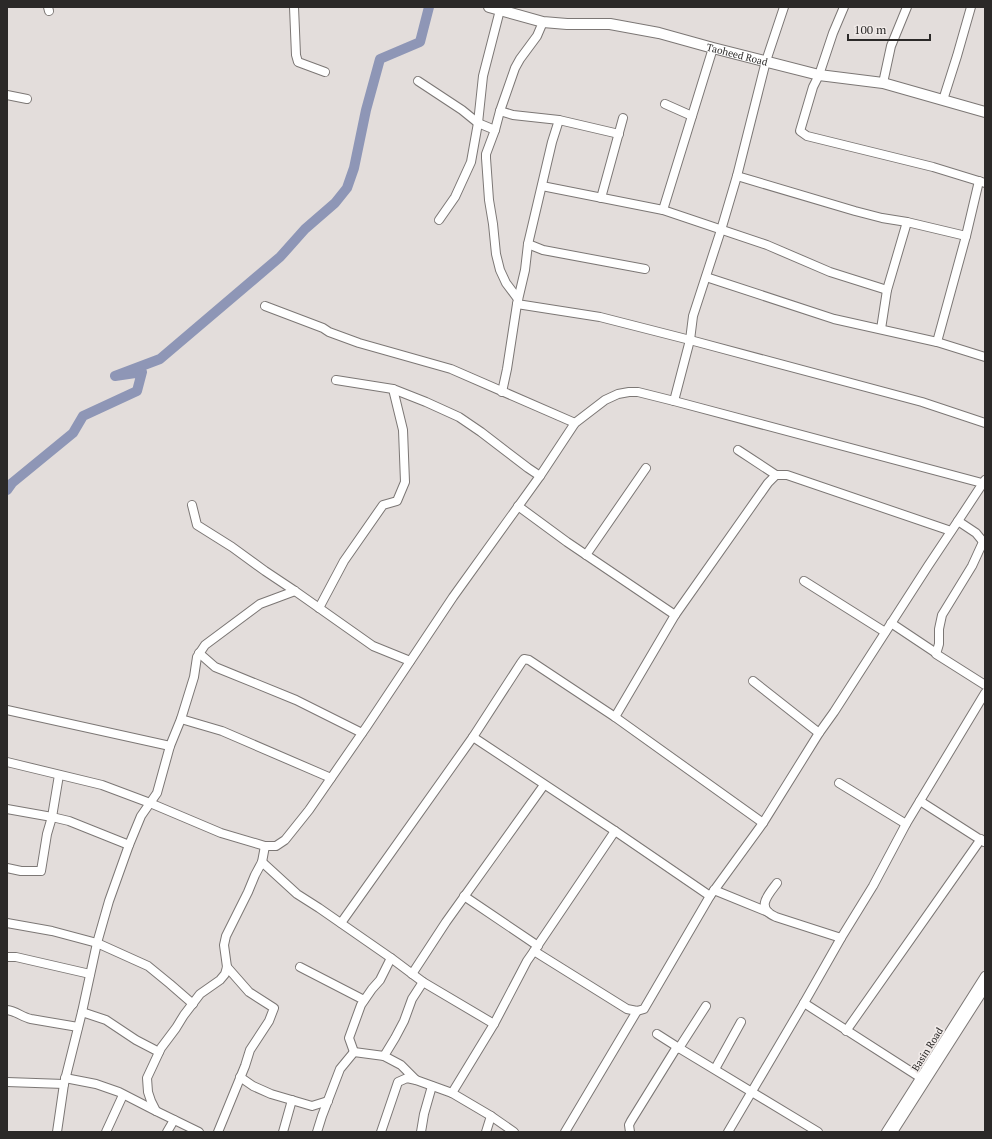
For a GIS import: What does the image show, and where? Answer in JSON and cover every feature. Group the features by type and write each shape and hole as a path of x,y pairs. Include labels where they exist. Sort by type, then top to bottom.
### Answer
{"main road":[{"name":"Taoheed Road","path":"488,7 543,22 567,24 610,24 659,33 818,74 883,83 985,112"}],"street":[{"path":"294,7 296,55 298,62 325,72"},
{"path":"674,401 690,340 693,316 737,176 766,61 784,7"},
{"path":"844,7 813,87 800,131 807,136 933,167 982,182 936,342"},
{"path":"883,83 891,46 907,7"},
{"path":"943,100 971,7"},
{"path":"439,220 455,197 471,162 478,123 483,76 500,10"},
{"path":"543,22 537,36 515,68 486,158 489,200 496,254 500,270 506,283 518,301 600,317 690,340 922,402 985,423"},
{"path":"663,210 713,48"},
{"path":"418,81 462,110 478,123 495,130"},
{"path":"7,95 27,99"},
{"path":"666,104 692,116"},
{"path":"500,111 513,115 559,120 619,134"},
{"path":"601,198 623,118"},
{"path":"502,392 508,369 528,244 552,142 559,120"},
{"path":"737,176 882,218 907,222 966,236"},
{"path":"542,186 663,210 767,245 830,272 887,290"},
{"path":"881,329 887,290 907,222"},
{"path":"528,244 543,250 645,269"},
{"path":"706,277 834,319 936,342 985,356"},
{"path":"265,306 359,343 451,369 576,423"},
{"path":"336,380 393,389 459,417 482,432 540,476"},
{"path":"319,608 344,561 383,505 397,501 405,482 403,430 393,389"},
{"path":"7,762 102,785 150,803 221,833 265,846 276,846 285,840 309,810 453,597 576,423 605,400 618,394 638,392 984,481 819,733 763,823 712,893 644,1009 637,1011 627,1009 536,949 464,896"},
{"path":"738,450 776,475 787,475 951,531"},
{"path":"586,555 646,468"},
{"path":"615,718 675,615 768,483 776,475"},
{"path":"192,505 197,525 232,547 374,646 410,661"},
{"path":"518,506 567,542 675,615"},
{"path":"936,653 938,644 938,629 942,615 972,566 984,543 976,533 958,521"},
{"path":"804,581 885,632"},
{"path":"57,1132 64,1081 82,1012 97,943 109,901 141,816 157,793 170,746 181,719 194,677 197,657 205,644 260,604 294,591"},
{"path":"891,623 940,657 985,685"},
{"path":"199,653 215,666 296,700 362,732"},
{"path":"341,923 473,737 524,659 529,660 615,718 763,823"},
{"path":"753,681 819,733"},
{"path":"728,1132 753,1092 920,800 985,693"},
{"path":"7,710 170,746"},
{"path":"181,719 222,731 331,778"},
{"path":"473,737 712,893 768,912 776,917 841,938"},
{"path":"7,868 21,871 41,871 59,775"},
{"path":"839,783 906,824"},
{"path":"412,974 464,896 544,784"},
{"path":"846,1030 983,841 920,800"},
{"path":"7,809 69,821 129,845"},
{"path":"452,1093 494,1024 527,961 615,831"},
{"path":"156,1111 149,1097 147,1078 159,1052 200,994 220,980 225,974 227,967 224,945 226,936 262,862 265,846"},
{"path":"262,862 297,894 341,923 423,982 494,1024"},
{"path":"768,912 765,909 765,899 777,882"},
{"path":"7,923 52,931 97,943 148,966 193,1004"},
{"path":"7,957 16,957 90,974"},
{"path":"354,1052 349,1038 361,1005 380,980 391,958"},
{"path":"218,1132 246,1066 250,1050 269,1021 274,1008 249,992 227,967"},
{"path":"300,967 364,1000"},
{"name":"Basin Road","path":"893,1132 970,1006 985,976"},
{"path":"384,1056 404,1021 412,999 423,982"},
{"name":"Basin Road","path":"886,1132 970,1006 985,988"},
{"path":"804,1003 921,1078"},
{"path":"630,1132 629,1125 631,1121 675,1050 679,1048 706,1006"},
{"path":"7,1010 31,1019 78,1027"},
{"path":"565,1132 637,1011"},
{"path":"82,1012 106,1020 136,1040 159,1052"},
{"path":"715,1069 741,1022"},
{"path":"658,1034 818,1132"},
{"path":"354,1052 384,1056 401,1065 416,1080"},
{"path":"316,1132 340,1069 354,1052"},
{"path":"240,1078 271,1094 312,1106 328,1101"},
{"path":"381,1132 398,1082 407,1078 452,1093 491,1116 514,1132"},
{"path":"7,1082 64,1081 96,1084 119,1092 123,1096 199,1132"},
{"path":"421,1132 432,1086"},
{"path":"106,1132 123,1096"},
{"path":"283,1132 292,1100"},
{"path":"486,1132 491,1116"},
{"path":"167,1132 174,1120"}],"waterway":[{"path":"7,490 12,483 73,433 83,416 137,391 142,372 115,376 160,359 280,257 305,229 335,203 347,188 354,168 366,110 380,59 420,42 429,7"}]}
